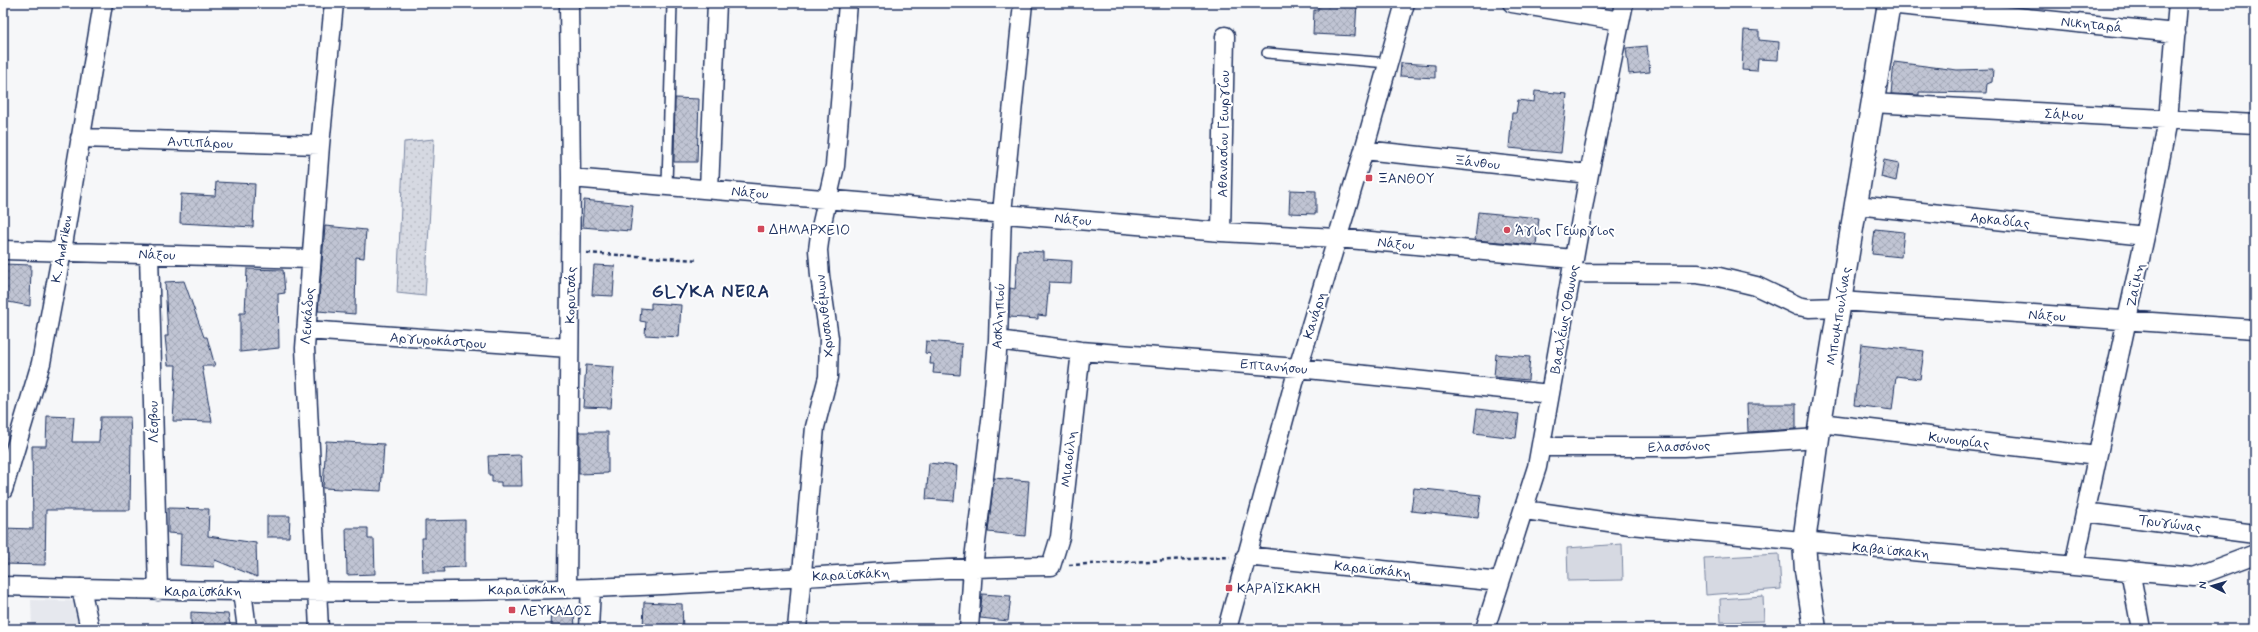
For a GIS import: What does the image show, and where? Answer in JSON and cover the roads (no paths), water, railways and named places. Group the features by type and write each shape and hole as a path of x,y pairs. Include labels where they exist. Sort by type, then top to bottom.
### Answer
{"street":[{"name":"K. Andrikou","path":"3,490 41,363 62,251 103,3"},
{"name":"Λευκάδος","path":"319,629 305,348 320,145 334,3"},
{"name":"Κορυτσάς","path":"567,588 571,178 569,3"},
{"path":"709,189 717,3"},
{"name":"Χρυσανθέμων","path":"797,629 803,577 814,432 828,376 829,338 818,262 821,227 835,166 848,3"},
{"name":"Ασκληπιού","path":"969,629 973,567 992,412 998,340 1002,213 1023,3"},
{"name":"Κανάρη","path":"1227,629 1298,368 1364,150 1405,3"},
{"path":"1512,3 1620,21"},
{"name":"Βασιλέως Όθωνος","path":"1484,629 1533,484 1541,448 1590,174 1624,3"},
{"name":"Ζαΐμη","path":"2074,565 2145,236 2168,120 2178,3"},
{"name":"Νικηταρά","path":"1889,4 2176,32"},
{"name":"Μπουμπουλίνας","path":"1815,629 1806,570 1804,542 1819,430 1889,4"},
{"name":"Αθανασίου Γεωργίου","path":"1221,232 1225,36"},
{"name":"Σάμου","path":"1872,103 2255,124"},
{"name":"Αντιπάρου","path":"80,138 320,145"},
{"name":"Ξάνθου","path":"1364,150 1590,174"},
{"name":"Νάξου","path":"571,178 828,198 1221,232 1338,238 1573,266 1681,275 1697,274 1744,282 1798,306 1809,308 1840,304 2127,320 2255,329"},
{"name":"Αρκαδίας","path":"1856,205 2145,236"},
{"name":"Νάξου","path":"3,250 311,259"},
{"name":"Λέσβου","path":"149,254 158,591"},
{"name":"Αργυροκάστρου","path":"306,330 569,348"},
{"name":"Επτανήσου","path":"998,340 1081,351 1298,368 1550,394"},
{"name":"Μιαούλη","path":"1051,566 1060,537 1081,351"},
{"name":"Ελασσόνος","path":"1541,448 1683,447 1819,430"},
{"name":"Κυνουρίας","path":"1819,430 2097,456"},
{"name":"Καβαϊσκακη","path":"1525,510 1630,525 2194,577 2255,554"},
{"name":"Τρυγώνας","path":"2085,512 2255,534"},
{"name":"Καραϊσκάκη","path":"1246,556 1500,582"},
{"name":"Καραϊσκάκη","path":"3,586 158,591 316,592 591,588 973,567 1051,566"},
{"path":"2130,570 2141,629"},
{"path":"81,588 90,629"},
{"path":"589,629 591,588"},
{"path":"242,591 247,629"}],"lane":[{"path":"667,186 672,3"},
{"path":"1267,53 1388,63"}],"place":[{"name":"ΞΑΝΘΟΥ","path":"1369,178"},
{"name":"ΔΗΜΑΡΧΕΙΟ","path":"761,229"},
{"name":"Άγιος Γεώργιος","path":"1507,230"},
{"name":"ΚΑΡΑΪΣΚΑΚΗ","path":"1229,588"},
{"name":"ΛΕΥΚΑΔΟΣ","path":"512,610"}],"district":[{"name":"GLYKA NERA","path":"711,291"}]}
